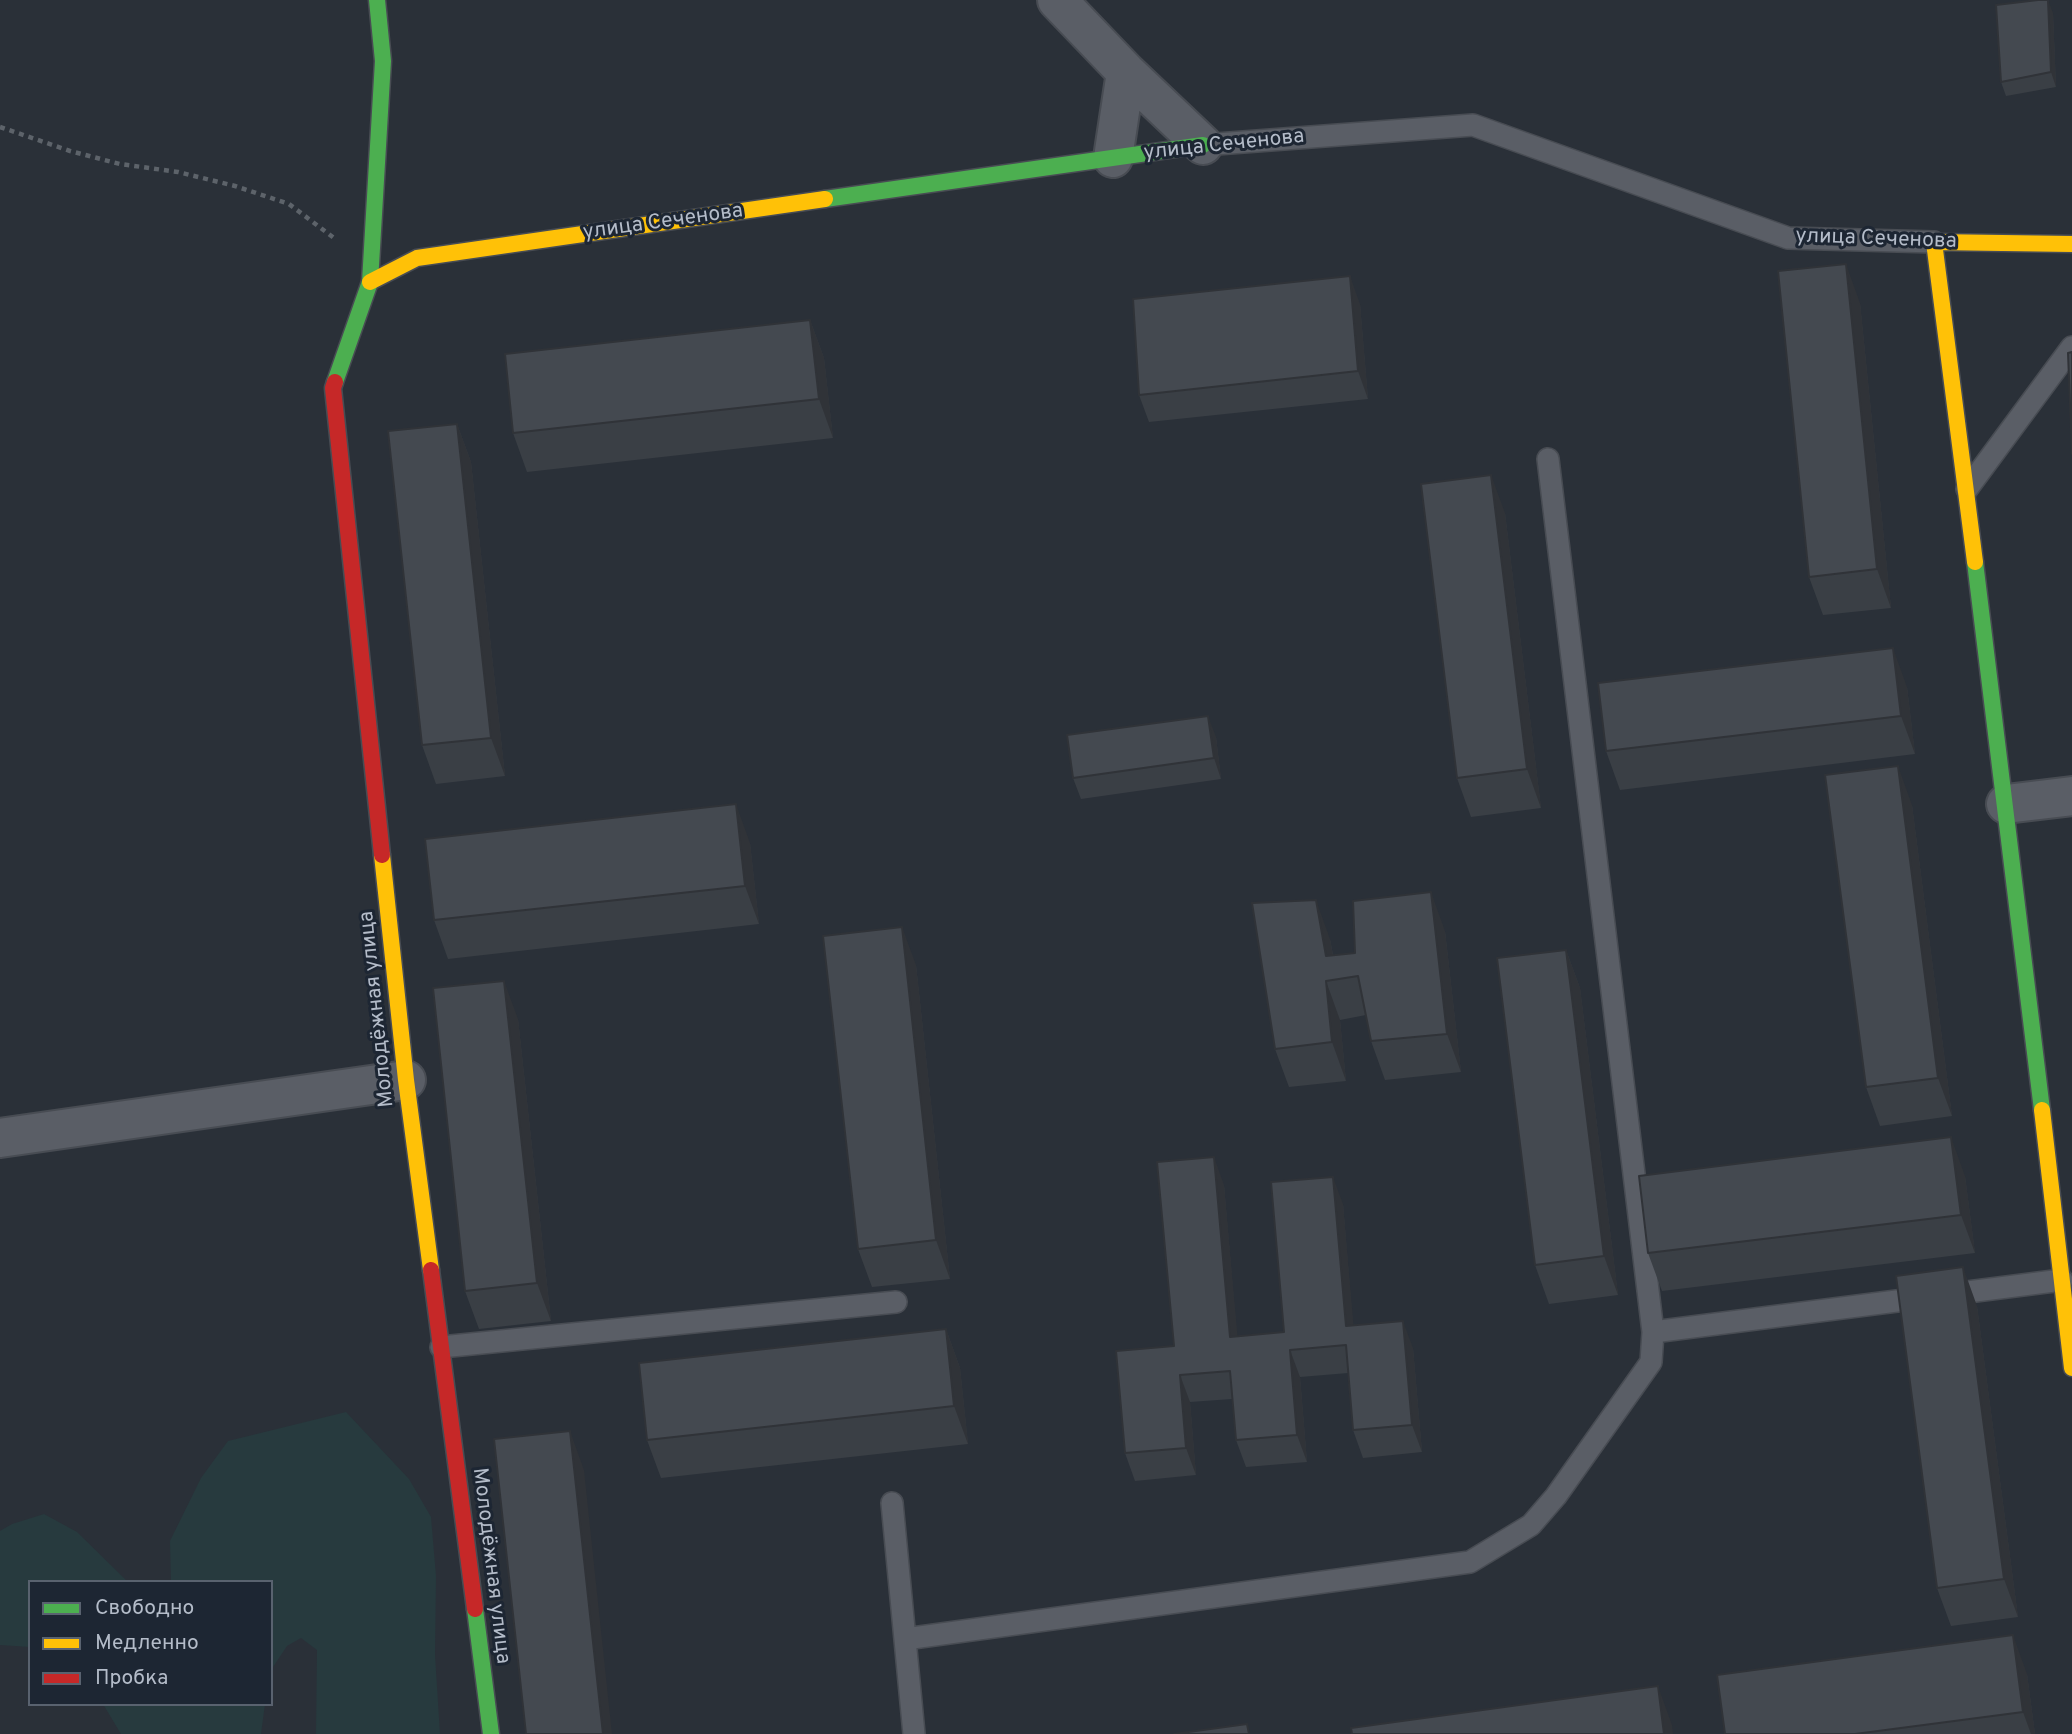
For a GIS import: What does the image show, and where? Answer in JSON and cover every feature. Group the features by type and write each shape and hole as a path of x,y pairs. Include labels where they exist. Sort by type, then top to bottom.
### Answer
{"street":[{"name":"Молодёжная улица","path":"377,0 383,61 370,282 333,388 406,1080 491,1734"},
{"path":"1057,0 1126,72 1203,145"},
{"path":"1113,158 1126,72"},
{"name":"улица Сеченова","path":"370,282 417,258 1203,145"},
{"name":"улица Сеченова","path":"1934,242 2072,244"},
{"path":"1934,242 2006,804 2072,1368"},
{"path":"2006,804 2072,796"},
{"path":"0,1139 406,1080"}],"lane":[{"name":"улица Сеченова","path":"1203,145 1473,124 1788,238 1934,242"},
{"path":"1966,490 2072,347"},
{"path":"905,1639 1470,1562 1531,1525 1556,1496 1651,1362 1653,1332 1548,459"},
{"path":"1653,1332 2062,1280"},
{"path":"441,1347 896,1302"},
{"path":"892,1503 914,1734"}],"path":[{"path":"0,127 70,152 120,164 178,172 235,186 289,204 332,236 370,282"}],"green space":[{"path":"346,1412 409,1479 431,1517 436,1576 435,1655 440,1734 316,1734 317,1650 301,1638 287,1646 273,1667 273,1580 171,1580 170,1541 201,1478 228,1441"},
{"path":"44,1514 77,1532 126,1580 28,1580 28,1647 0,1645 0,1531 12,1524"},
{"path":"104,1706 265,1706 261,1734 121,1734"}],"building":[{"path":"2048,0 2051,72 2001,82 1996,5"},
{"path":"1846,264 1877,569 1809,577 1778,271"},
{"path":"1350,276 1358,371 1139,395 1133,299"},
{"path":"810,320 819,399 513,433 505,354"},
{"path":"2072,352 2072,454 2068,353"},
{"path":"457,424 491,738 422,745 388,431"},
{"path":"1491,475 1527,769 1457,778 1421,484"},
{"path":"1893,648 1901,716 1606,751 1598,683"},
{"path":"1208,716 1214,758 1073,778 1067,735"},
{"path":"1898,766 1938,1078 1866,1087 1825,775"},
{"path":"736,804 745,886 434,920 425,839"},
{"path":"1431,892 1447,1034 1371,1041 1358,976 1326,981 1332,1042 1275,1049 1252,903 1316,900 1326,956 1355,953 1353,901"},
{"path":"902,927 936,1240 858,1249 823,936"},
{"path":"1566,950 1604,1256 1535,1265 1497,958"},
{"path":"504,981 537,1283 465,1291 433,988"},
{"path":"1951,1137 1961,1215 1648,1253 1639,1176"},
{"path":"1214,1157 1230,1337 1284,1332 1271,1182 1333,1177 1346,1326 1403,1321 1412,1425 1353,1430 1346,1345 1290,1350 1297,1435 1236,1440 1230,1371 1180,1375 1186,1448 1125,1453 1116,1351 1174,1346 1157,1162"},
{"path":"1963,1267 2004,1579 1937,1588 1896,1276"},
{"path":"946,1329 954,1406 647,1440 639,1363"},
{"path":"570,1431 603,1734 526,1734 494,1439"},
{"path":"2013,1635 2023,1712 1855,1734 1725,1734 1717,1675"},
{"path":"1658,1686 1664,1734 1352,1734 1351,1728"},
{"path":"1247,1724 1249,1734 1174,1734"}],"traffic: fast":[{"path":"335,382 370,282 383,61 377,0"},
{"path":"825,199 1203,145"},
{"path":"1975,562 2042,1110"},
{"path":"475,1609 491,1734"}],"traffic: slow":[{"path":"370,282 417,258 825,199"},
{"path":"1975,562 1934,242 2072,244"},
{"path":"382,855 406,1080 431,1270"},
{"path":"2042,1110 2072,1368"}],"traffic: jam":[{"path":"335,382 333,388 382,855"},
{"path":"431,1270 475,1609"}]}
